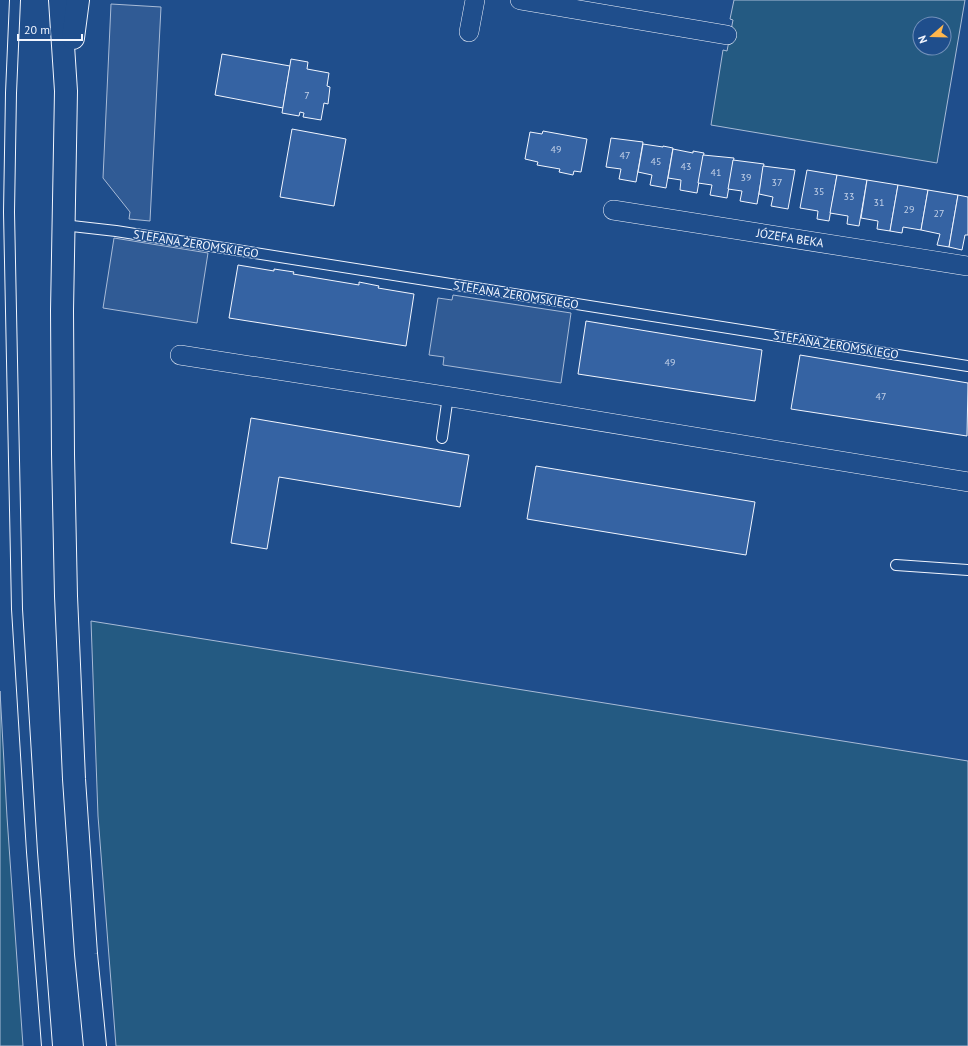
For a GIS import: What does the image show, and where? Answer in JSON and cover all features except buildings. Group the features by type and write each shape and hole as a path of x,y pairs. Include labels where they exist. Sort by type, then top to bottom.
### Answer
{"highway":[{"path":"60,0 66,91 63,225 62,408 67,611 75,786 86,954 94,1046"},
{"path":"66,91 78,0"}],"street":[{"path":"470,32 475,0"},
{"path":"520,0 727,35"},
{"name":"JÓZEFA BEKA","path":"613,210 968,266"},
{"path":"180,355 448,396 968,482"}],"lane":[{"path":"15,0 11,93 9,212 17,609 31,845 47,1046"},
{"name":"STEFANA ŻEROMSKIEGO","path":"63,225 116,231 968,366"},
{"path":"442,438 448,396"},
{"path":"896,565 968,570"}],"shaded area":[{"path":"734,0 965,0 937,163 711,125 723,50 727,51 733,20 730,19"},
{"path":"111,4 161,7 150,221 129,219 130,212 103,178"},
{"path":"114,238 208,253 197,323 103,308"},
{"path":"453,295 571,313 561,383 443,365 444,357 429,355 438,298 452,300"},
{"path":"91,621 968,761 968,1046 116,1046 98,816"},
{"path":"0,691 7,817 23,1046 0,1046"}]}
